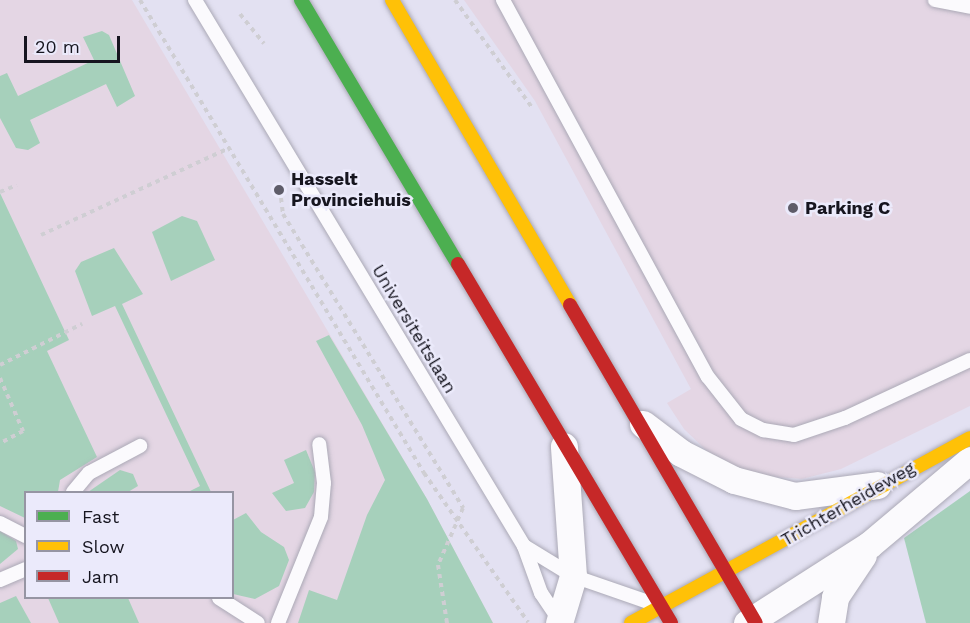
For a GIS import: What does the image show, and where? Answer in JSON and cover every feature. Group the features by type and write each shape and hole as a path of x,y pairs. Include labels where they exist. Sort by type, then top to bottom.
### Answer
{"main road":[{"path":"301,0 671,623"},
{"path":"392,0 727,571 753,622"},
{"name":"Trichterheideweg","path":"631,623 881,484 970,438"}],"street":[{"path":"639,421 681,453 734,480 795,496 881,484"},
{"path":"560,623 573,576 564,445"},
{"name":"Trichterheideweg","path":"753,622 869,545 970,460"},
{"path":"831,623 835,597 869,545"}],"lane":[{"name":"Universiteitslaan","path":"195,0 524,546 573,576 661,606"},
{"path":"503,0 708,377 741,419 763,430 795,435 845,418 970,360"},
{"path":"935,0 970,7"},
{"path":"278,623 321,517 324,483 319,444"},
{"path":"74,491 89,473 140,446"},
{"path":"0,523 24,535"},
{"path":"524,546 541,593 560,623"},
{"path":"0,580 24,570"},
{"path":"222,599 258,623"}],"path":[{"path":"140,0 424,473 529,623"},
{"path":"455,0 539,117 560,106"},
{"path":"240,14 264,44"},
{"path":"41,235 229,148"},
{"path":"0,192 18,185"},
{"path":"281,198 282,214 463,508 438,565 447,623"},
{"path":"0,365 82,324"},
{"path":"0,378 23,431 0,443"}],"shaded area":[{"path":"0,0 132,0 427,499 493,623 0,623"},
{"name":"Parking C","path":"464,0 970,0 970,406 841,469 802,479 754,475 709,453 684,429 667,403 691,389 535,101"}],"green space":[{"path":"102,31 109,35 135,96 117,107 106,84 30,120 40,143 28,150 16,148 0,118 0,76 7,73 18,96 94,60 83,37"},
{"path":"0,193 69,340 47,351 97,457 60,480 58,491 24,491 24,518 0,506"},
{"path":"182,216 197,221 215,260 171,281 152,232"},
{"path":"114,248 143,294 122,304 211,491 190,491 200,486 115,306 92,316 75,271 81,262"},
{"path":"329,335 427,499 493,623 298,623 309,590 337,600 367,515 385,480 362,425 316,341"},
{"path":"306,450 315,472 314,492 305,508 286,511 272,493 294,483 284,460"},
{"path":"120,470 133,474 138,486 130,491 89,491"},
{"path":"970,491 970,623 926,623 904,538"},
{"path":"246,513 261,532 284,547 289,560 279,586 255,599 234,594 234,519"},
{"path":"0,531 16,541 18,549 0,564"},
{"path":"16,596 31,623 0,623 0,603"},
{"path":"48,599 128,599 139,623 59,623"}],"traffic: fast":[{"path":"301,0 458,264"}],"traffic: slow":[{"path":"392,0 570,305"},
{"path":"631,623 970,438"}],"traffic: jam":[{"path":"458,264 671,623"},
{"path":"570,305 756,623"}],"place":[{"name":"Hasselt Provinciehuis","path":"279,190"},
{"name":"Parking C","path":"793,208"}]}
